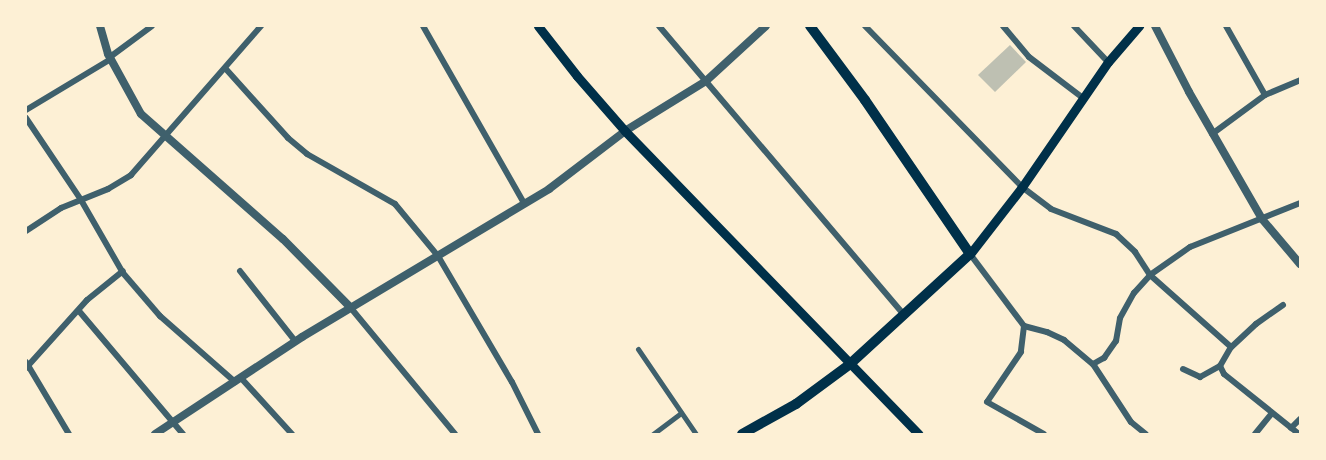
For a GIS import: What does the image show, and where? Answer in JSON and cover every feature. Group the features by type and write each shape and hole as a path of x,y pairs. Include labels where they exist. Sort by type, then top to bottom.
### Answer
{"main road":[{"path":"538,26 577,76 625,131 916,433"},
{"path":"810,26 865,100 970,254"},
{"path":"742,435 796,404 850,364 970,254 1022,186 1108,62 1139,26"}],"street":[{"path":"100,26 111,58 141,114 283,239 350,308 455,435"},
{"path":"26,110 111,58 152,26"},
{"path":"26,231 44,217 114,186 131,175 261,26"},
{"path":"423,26 524,203"},
{"path":"659,26 904,315"},
{"path":"154,435 295,341 549,189 625,131 706,81 766,26"},
{"path":"865,26 1022,186 1052,209 1116,234 1135,252 1150,275 1231,347"},
{"path":"1003,26 1029,57 1083,98"},
{"path":"1074,26 1108,62"},
{"path":"1155,26 1212,134 1262,219 1300,264"},
{"path":"1226,26 1265,95"},
{"path":"225,68 288,138 307,154 395,204 438,256 512,382 538,435"},
{"path":"1212,134 1265,95 1300,81"},
{"path":"26,118 81,200 123,271 160,316 238,380 292,435"},
{"path":"1094,364 1104,358 1116,341 1120,318 1134,293 1150,275 1190,247 1300,203"},
{"path":"970,254 1024,326 1047,332 1064,340 1094,364 1131,422 1146,435"},
{"path":"69,435 27,366 79,311 123,271"},
{"path":"240,271 295,341"},
{"path":"1183,369 1200,377 1220,366 1231,347 1256,324 1282,305"},
{"path":"79,311 175,422 183,435"},
{"path":"1024,326 1021,352 987,402 1044,435"},
{"path":"638,349 696,435"},
{"path":"1220,366 1224,374 1298,434"},
{"path":"653,435 681,413"},
{"path":"1255,435 1272,413"},
{"path":"1291,428 1300,419"}],"building":[{"path":"1010,45 1026,62 995,92 978,75"}]}
